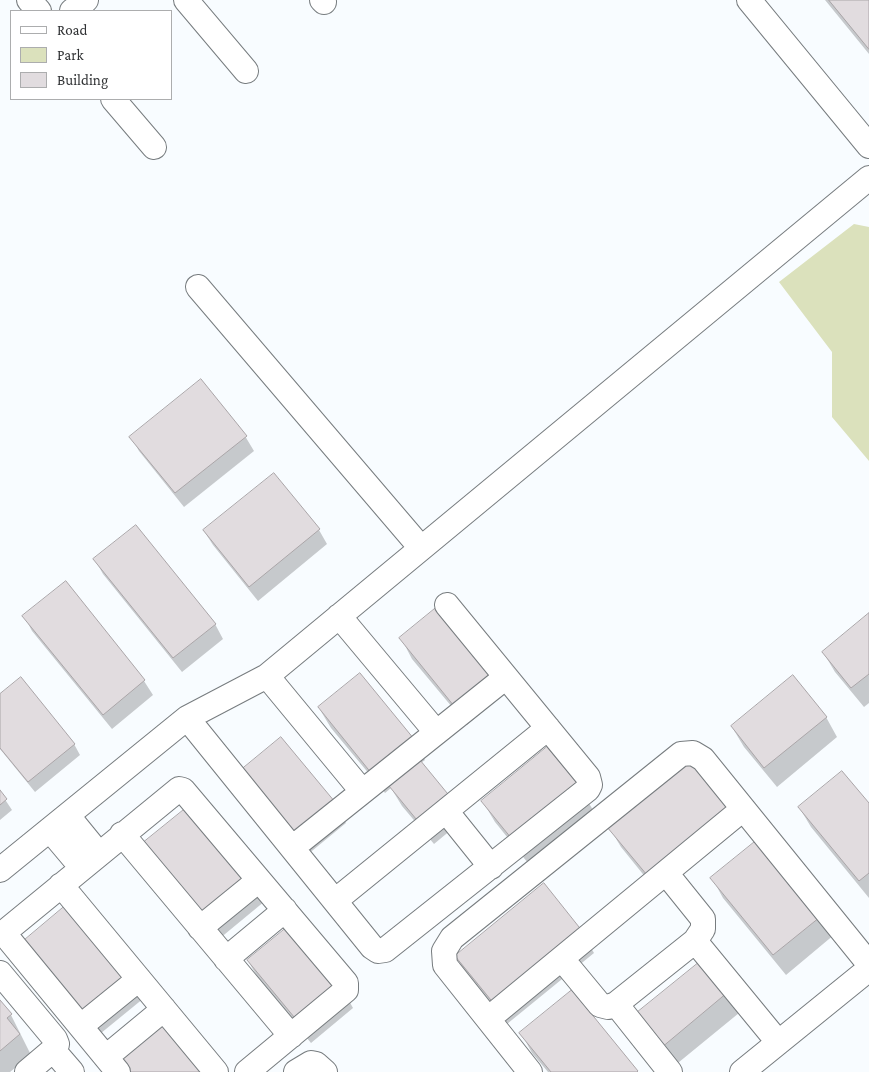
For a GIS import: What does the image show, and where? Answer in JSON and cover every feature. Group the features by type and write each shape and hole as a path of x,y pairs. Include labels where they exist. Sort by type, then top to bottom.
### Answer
{"street":[{"path":"29,0 38,10"},
{"path":"73,10 86,0"},
{"path":"186,0 246,71"},
{"path":"749,0 869,146"},
{"path":"114,100 154,147"},
{"path":"0,870 187,718 267,676 869,178"},
{"path":"198,287 421,548"},
{"path":"187,718 336,900 372,947 378,951 392,946 590,787 588,777 447,605"},
{"path":"339,616 436,732"},
{"path":"267,676 362,791"},
{"path":"292,848 506,677"},
{"path":"336,900 548,728"},
{"path":"530,1072 445,965 444,951 452,938 681,754 693,753 703,759 869,964"},
{"path":"164,1009 112,1064 6,934 10,926 179,789 183,790 345,980 347,986 247,1072"},
{"path":"488,1019 743,809"},
{"path":"446,811 491,867"},
{"path":"59,823 90,861"},
{"path":"122,834 291,1036"},
{"path":"562,959 600,1005 608,1007 616,1004 695,941 703,929 704,919 666,873"},
{"path":"200,928 259,880"},
{"path":"61,885 216,1072"},
{"path":"226,959 285,910"},
{"path":"695,941 778,1042"},
{"path":"742,1072 869,969"},
{"path":"0,972 55,1039 57,1044 53,1050 27,1072"},
{"path":"81,1026 139,979"},
{"path":"616,1004 670,1072"},
{"path":"53,1050 72,1072"},
{"path":"296,1072 311,1063 316,1064 325,1072"}],"green space":[{"path":"854,224 869,227 869,461 832,417 832,352 779,282"}],"building":[{"path":"829,0 869,0 869,49"},
{"path":"201,379 247,436 175,493 129,437"},
{"path":"274,473 320,529 249,587 203,530"},
{"path":"136,525 216,624 173,658 93,559"},
{"path":"66,581 145,680 103,715 22,616"},
{"path":"437,607 492,674 454,706 399,638"},
{"path":"869,613 869,674 851,688 822,652"},
{"path":"360,673 414,739 372,774 318,707"},
{"path":"793,675 827,717 764,768 731,726"},
{"path":"21,677 75,744 28,782 0,748 0,694"},
{"path":"281,737 335,802 294,835 241,770"},
{"path":"547,747 582,789 516,844 481,801"},
{"path":"694,756 734,804 647,875 607,827"},
{"path":"420,760 452,799 421,825 389,786"},
{"path":"842,771 869,803 869,873 859,881 798,807"},
{"path":"0,790 7,799 0,805"},
{"path":"191,804 254,881 207,919 144,842"},
{"path":"762,836 825,913 773,955 710,878"},
{"path":"544,883 583,932 495,1005 455,956"},
{"path":"71,901 134,977 82,1019 21,943"},
{"path":"291,924 343,988 299,1023 247,960"},
{"path":"702,960 728,992 661,1048 634,1015"},
{"path":"572,990 637,1072 551,1072 519,1033"},
{"path":"0,1000 12,1014 7,1018 20,1034 0,1051"},
{"path":"165,1024 204,1072 130,1072 121,1061"}]}
